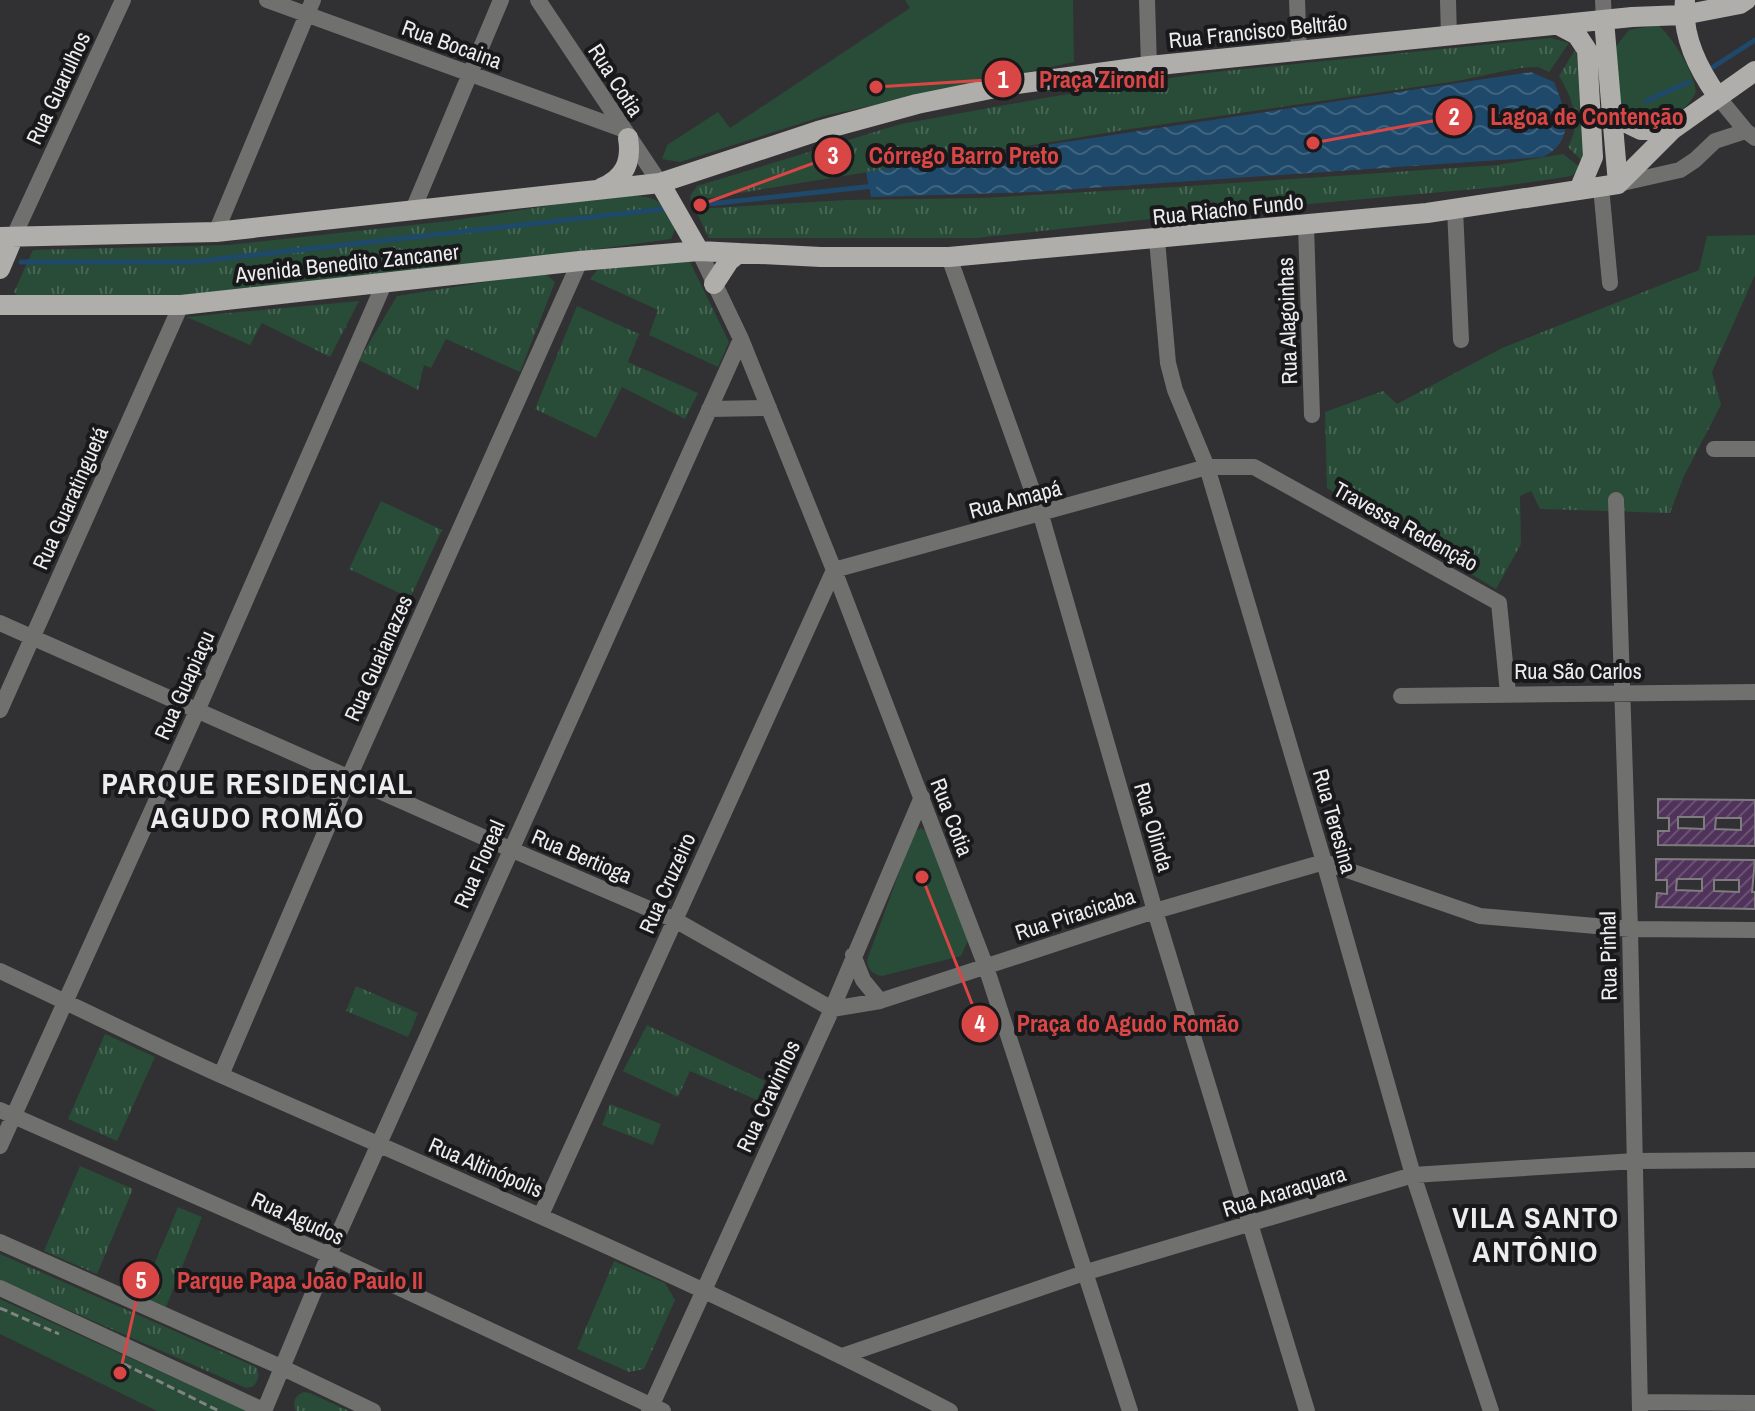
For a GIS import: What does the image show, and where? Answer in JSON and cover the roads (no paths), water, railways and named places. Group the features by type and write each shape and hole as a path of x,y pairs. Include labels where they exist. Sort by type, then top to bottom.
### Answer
{"main road":[{"path":"1697,64 1684,8 1739,1"},
{"path":"1658,8 1718,97"},
{"name":"Rua Francisco Beltrão","path":"660,183 818,131 917,104 1010,85 1149,66 1560,26 1603,10 1632,17 1658,8 1684,8"},
{"path":"1603,10 1612,116 1610,185"},
{"path":"1560,26 1577,35 1587,50 1593,157 1579,190"},
{"path":"1610,185 1673,129 1755,71"},
{"path":"1612,116 1641,130 1673,129"},
{"path":"600,189 612,184 628,164 630,151 625,133"},
{"name":"Avenida Benedito Zancaner","path":"7,237 216,232 660,183"},
{"path":"660,183 699,251"},
{"name":"Rua Riacho Fundo","path":"699,251 821,257 949,257 1157,240 1455,209 1610,185"},
{"path":"0,269 7,237"},
{"name":"Avenida Benedito Zancaner","path":"0,305 181,305 699,251"},
{"path":"714,284 729,261 739,253"}],"street":[{"name":"Rua Guarulhos","path":"7,237 123,0"},
{"name":"Rua Bocaina","path":"267,0 310,7 470,75 625,133"},
{"path":"412,212 501,0"},
{"path":"1147,0 1149,66"},
{"path":"1297,0 1299,51"},
{"path":"1448,0 1449,37"},
{"name":"Rua Cotia","path":"539,1 660,183"},
{"path":"216,232 310,7"},
{"path":"1718,97 1750,134"},
{"name":"Rua Riacho Fundo","path":"1610,185 1680,170 1715,141 1750,134"},
{"path":"1610,185 1610,283"},
{"path":"1455,209 1461,340"},
{"name":"Rua Alagoinhas","path":"1306,225 1312,415"},
{"name":"Rua Teresina","path":"1157,240 1168,363 1175,390 1207,467 1413,1175 1491,1411"},
{"name":"Rua Cotia","path":"699,251 741,339 834,570 986,967 1130,1411"},
{"name":"Rua Olinda","path":"949,257 1041,515 1155,911 1307,1411"},
{"name":"Rua Guaianazes","path":"221,1075 349,777 580,261"},
{"name":"Rua Guapiaçu","path":"0,1146 7,1113 64,1001 197,711 384,284"},
{"name":"Rua Guaratinguetá","path":"0,710 181,305"},
{"name":"Rua Floreal","path":"265,1411 329,1255 741,339"},
{"path":"709,409 769,408"},
{"path":"1714,449 1755,449"},
{"name":"Rua Amapá","path":"834,570 1207,467"},
{"name":"Travessa Redenção","path":"1207,467 1254,467 1499,603 1508,693"},
{"name":"Rua Pinhal","path":"1616,500 1630,929 1640,1407"},
{"name":"Rua Cruzeiro","path":"541,1215 834,570"},
{"name":"Rua Bertioga","path":"0,623 675,920 832,1009"},
{"name":"Rua São Carlos","path":"1401,696 1755,692"},
{"name":"Rua Cravinhos","path":"654,1409 702,1291 832,1009 922,797"},
{"path":"1324,862 1480,916 1630,929 1755,930"},
{"name":"Rua Piracicaba","path":"832,1009 880,1001 1155,911 1324,862"},
{"path":"853,955 863,980 880,1001"},
{"name":"Rua Altinópolis","path":"0,971 221,1075 541,1215 842,1356 950,1411"},
{"name":"Rua Agudos","path":"7,1113 329,1255 654,1409"},
{"name":"Rua Araraquara","path":"842,1356 1087,1272 1413,1175 1635,1161 1755,1160"},
{"path":"0,1242 373,1411"},
{"path":"0,1288 265,1411"},
{"path":"1640,1407 1755,1403"}],"water":[{"path":"1531,72 1554,82 1564,114 1561,142 1543,157 1031,192 871,197 866,172"}],"waterway":[{"path":"1713,67 1755,40"},
{"path":"1646,101 1689,82"},
{"path":"700,205 874,186"},
{"path":"21,262 192,262 663,209"}],"place":[{"name":"Praça Zirondi","path":"876,87"},
{"name":"Lagoa de Contenção","path":"1313,143"},
{"name":"Córrego Barro Preto","path":"700,205"},
{"name":"Praça do Agudo Romão","path":"922,877"},
{"name":"Parque Papa João Paulo II","path":"120,1373"}],"district":[{"name":"PARQUE RESIDENCIAL AGUDO ROMÃO","path":"258,801"},
{"name":"VILA SANTO ANTÔNIO","path":"1536,1235"}]}
